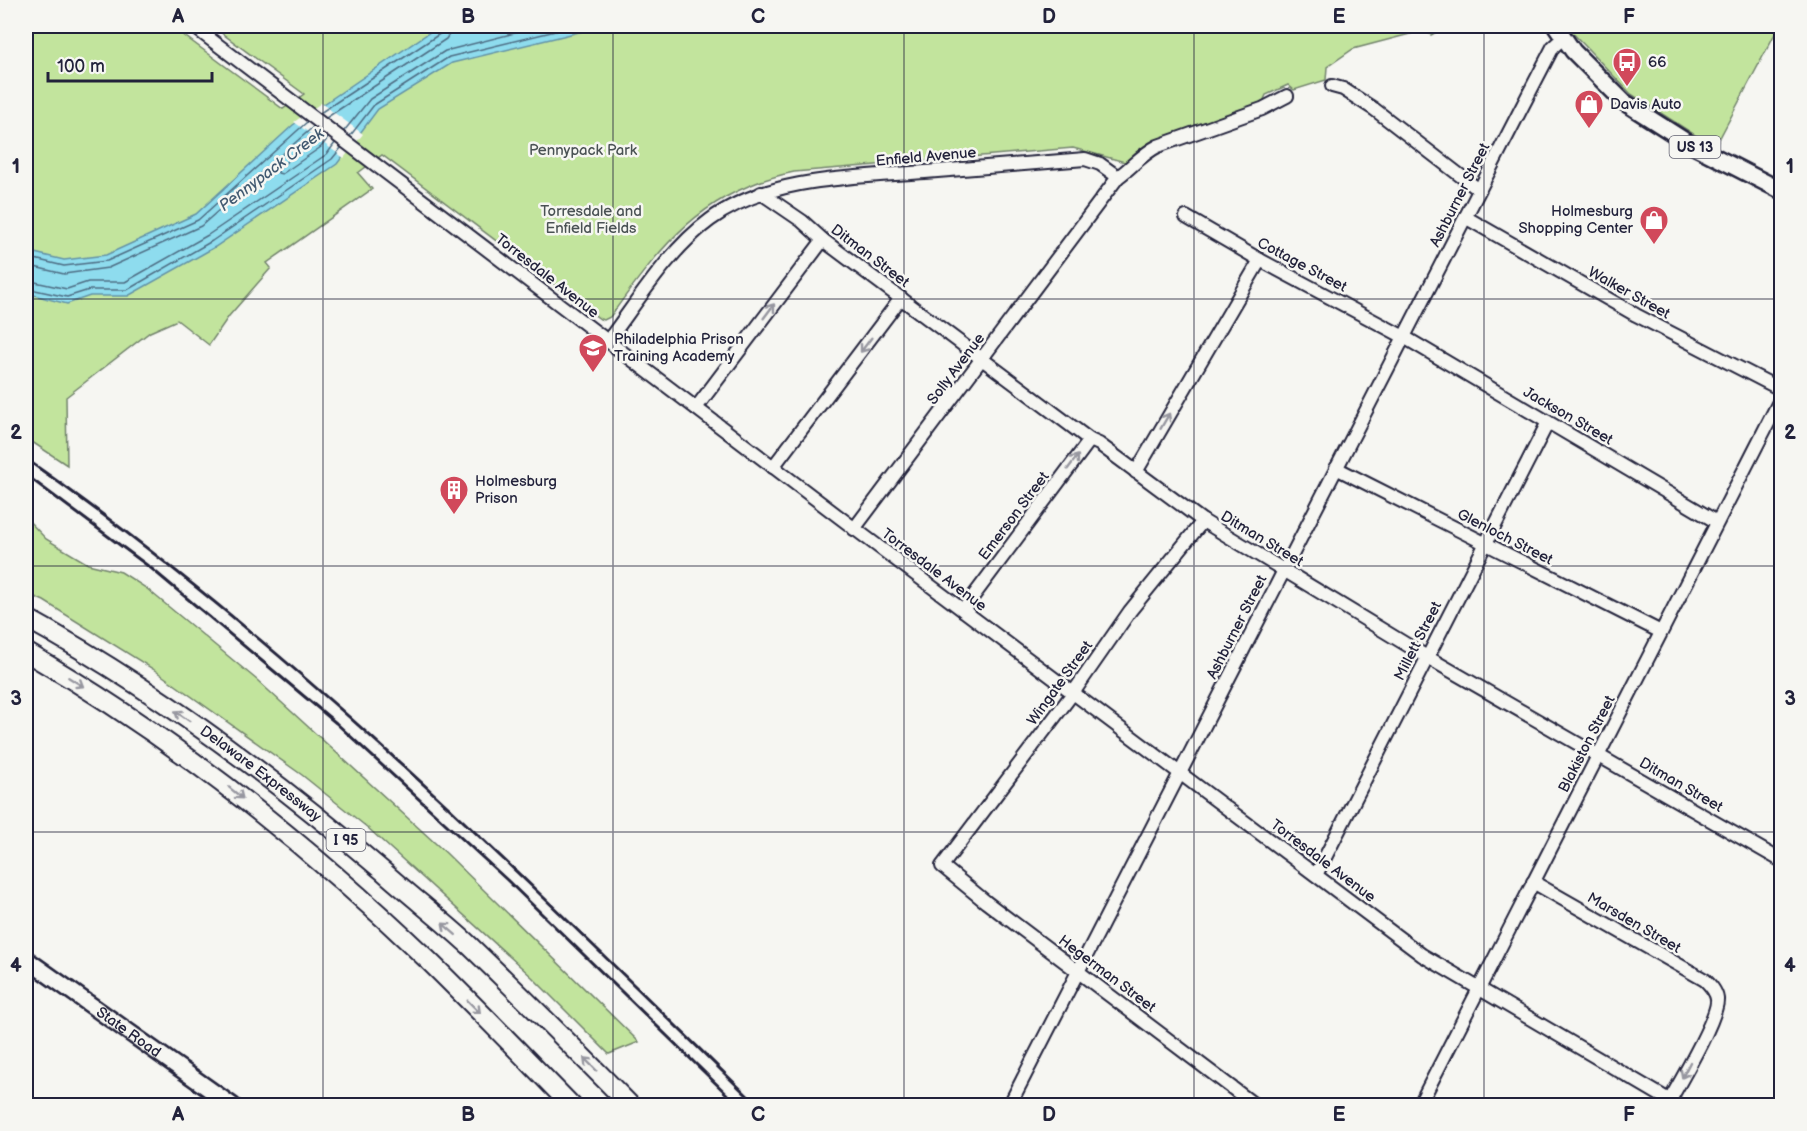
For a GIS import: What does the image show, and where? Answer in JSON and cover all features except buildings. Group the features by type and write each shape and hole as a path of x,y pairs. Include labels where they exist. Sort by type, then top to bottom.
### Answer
{"highway":[{"name":"Delaware Expressway","path":"26,618 68,641 185,717 266,776 339,834 468,944 631,1106"},
{"name":"Delaware Expressway","path":"26,652 161,737 268,819 334,874 428,960 572,1106"}],"main road":[{"name":"US 13","path":"1559,32 1614,94 1629,106 1690,144 1782,191"},
{"name":"State Road","path":"26,959 233,1106"}],"street":[{"name":"Torresdale Avenue","path":"192,26 854,529 1422,955 1675,1103"},
{"name":"Ashburner Street","path":"1009,1106 1559,32"},
{"path":"1332,86 1343,89 1374,109 1479,190"},
{"path":"1118,177 1143,154 1158,146 1262,109 1287,96"},
{"name":"Enfield Avenue","path":"607,342 690,236 728,208 760,193 786,186 860,178 1085,159 1100,164 1118,177"},
{"name":"Solly Avenue","path":"854,529 1118,177"},
{"name":"Ditman Street","path":"760,193 802,221 823,240 1090,440 1099,444 1203,521 1427,657 1782,861"},
{"name":"Cottage Street","path":"1186,217 1260,260 1404,337"},
{"name":"Walker Street","path":"1466,217 1636,315 1782,390"},
{"path":"696,408 823,240"},
{"path":"1136,472 1260,260"},
{"path":"773,467 901,298"},
{"name":"Jackson Street","path":"1404,337 1717,522"},
{"name":"Blakiston Street","path":"1419,1106 1782,396"},
{"name":"Millett Street","path":"1316,874 1548,422"},
{"name":"Emerson Street","path":"963,610 1090,440"},
{"name":"Glenloch Street","path":"1336,468 1661,632"},
{"name":"Wingate Street","path":"943,864 1072,693 1130,611 1203,521"},
{"name":"Hegerman Street","path":"943,864 942,866 986,902 1256,1106"},
{"name":"Marsden Street","path":"1533,882 1705,980 1712,987 1718,1000 1716,1008 1675,1103"}],"green space":[{"name":"Pennypack Park","path":"26,26 171,26 283,109 304,94 212,26 1447,26 1431,35 1425,30 1353,49 1327,67 1326,80 1294,90 1288,85 1266,95 1263,102 1198,125 1125,162 1073,148 794,172 762,181 709,207 687,225 667,244 610,317 604,320 382,155 358,173 372,189 267,263 271,268 229,316 209,345 177,320 150,332 66,397 67,465 26,438"},
{"path":"1566,26 1779,26 1716,145 1698,137 1631,94"},
{"path":"26,518 46,539 88,564 121,572 146,588 257,680 446,853 639,1042 609,1054 532,977 368,828 302,775 153,669 44,601 26,593"}],"water":[{"name":"Pennypack Creek","path":"444,26 604,26 452,63 378,109 337,164 215,247 128,296 90,296 67,304 26,293 26,251 64,260 106,255 196,214 293,125 433,30"}],"pier":[{"path":"321,103 363,134 344,158 294,122"}],"railway":[{"path":"26,459 125,531 314,686 405,767 583,935 758,1106"},
{"path":"26,475 152,569 336,723 507,880 739,1106"}],"place":[{"name":"66","path":"1627,88"},
{"name":"Davis Auto","path":"1589,130"},
{"name":"Holmesburg Shopping Center","path":"1654,246"},
{"name":"Philadelphia Prison Training Academy","path":"593,374"},
{"name":"Holmesburg Prison","path":"454,516"}],"park label":[{"name":"Torresdale and Enfield Fields","path":"591,220"}]}
